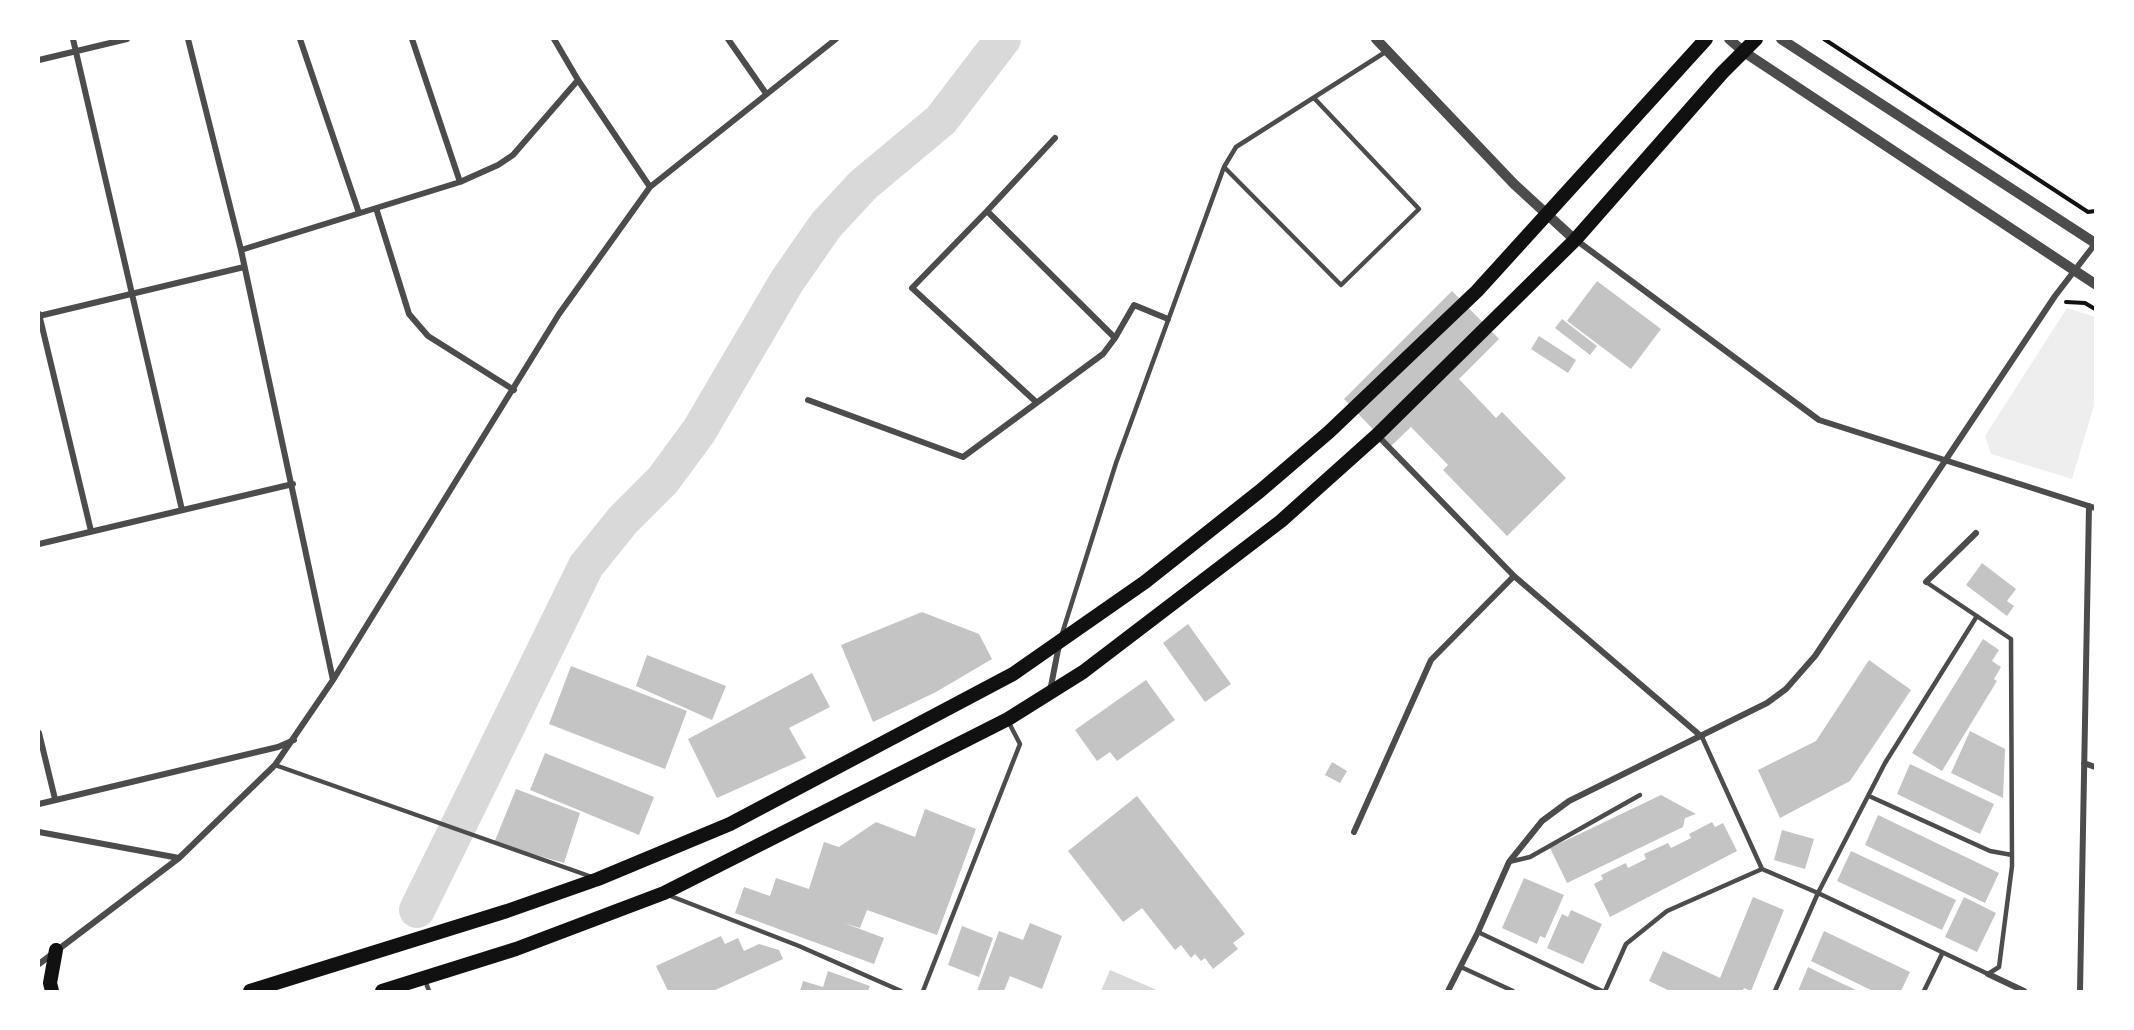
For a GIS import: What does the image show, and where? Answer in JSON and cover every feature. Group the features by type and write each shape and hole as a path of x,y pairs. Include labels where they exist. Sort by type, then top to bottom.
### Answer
{"main road":[{"path":"250,991 507,911 598,879 730,824 1012,674 1145,582 1260,491 1329,432 1477,291 1706,39"},
{"path":"382,991 426,984 664,893 1008,719 1083,672 1281,521 1377,435 1575,240 1756,39"},
{"path":"52,991 50,983 56,951"}],"street":[{"path":"73,39 130,294 182,510"},
{"path":"39,60 127,39"},
{"path":"188,39 241,250 293,483 333,680"},
{"path":"300,39 359,213"},
{"path":"412,39 460,182"},
{"path":"554,39 578,80 650,187"},
{"path":"728,39 765,92"},
{"path":"39,964 178,858 275,765 295,740 333,680 559,314 650,187 765,92 836,39"},
{"path":"1376,39 1450,119 1547,216 1575,240 1819,420 2092,507 2080,991"},
{"path":"1729,39 1744,52 2095,284"},
{"path":"1448,991 1478,932 1509,862 1542,821 1569,801 1767,703 1786,689 1815,656 2055,296 2095,244 1781,39"},
{"path":"241,250 460,182 513,155 578,80"},
{"path":"1035,401 912,288 1055,138"},
{"path":"376,208 409,314 428,336 514,390"},
{"path":"987,211 1115,338"},
{"path":"91,531 39,315 244,267"},
{"path":"808,400 963,458 1035,401 1103,354 1134,304 1168,319"},
{"path":"1377,435 1514,576 1702,737"},
{"path":"39,544 293,483"},
{"path":"1926,582 1976,533"},
{"path":"1354,832 1431,660 1514,576"},
{"path":"1050,693 1060,641"},
{"path":"39,733 55,799"},
{"path":"39,804 278,747 295,740"},
{"path":"2084,763 2095,766"},
{"path":"39,832 178,858"},
{"path":"1988,974 2024,991"}],"lane":[{"path":"1060,641 1116,463 1224,167 1236,147 1387,51"},
{"path":"1224,167 1341,285 1419,209 1314,98"},
{"path":"1702,737 1762,869 1818,893 1988,974 1999,967 2012,855 2011,639 1926,582"},
{"path":"1775,991 1818,893 1885,763 1977,616"},
{"path":"922,991 1020,744 1008,719"},
{"path":"275,765 598,879"},
{"path":"1509,862 1530,857 1640,795"},
{"path":"1869,796 1990,851 2012,855"},
{"path":"1478,932 1603,991 1626,944 1667,911 1762,869"},
{"path":"664,893 799,946 901,991"},
{"path":"1924,991 1942,954"},
{"path":"1461,967 1513,991"}],"path":[{"path":"1824,39 2088,212 2095,211"},
{"path":"2055,296 2070,304 2085,303 2095,309"}],"shaded area":[{"path":"2067,308 2095,317 2095,402 2072,479 1991,454 1985,436"},
{"path":"1110,970 1159,991 1101,991"}],"building":[{"path":"1597,281 1661,329 1631,369 1567,321"},
{"path":"1452,291 1499,339 1459,379 1496,418 1502,412 1566,478 1507,536 1443,470 1448,465 1411,427 1390,447 1344,399"},
{"path":"1562,319 1597,346 1590,355 1555,328"},
{"path":"1539,336 1576,360 1568,373 1531,349"},
{"path":"1982,563 2016,589 2007,601 2014,606 2007,616 1966,585"},
{"path":"922,612 979,634 992,659 936,692 873,722 841,645"},
{"path":"1188,624 1231,684 1205,702 1163,643"},
{"path":"1983,639 1999,650 1992,661 2001,667 1994,679 1997,681 1942,771 1912,753"},
{"path":"647,655 726,686 712,720 636,686"},
{"path":"1869,660 1911,690 1850,781 1780,818 1758,770 1816,741"},
{"path":"571,666 687,711 665,769 549,724"},
{"path":"812,673 830,707 789,728 806,758 717,798 688,739"},
{"path":"1146,680 1175,720 1117,761 1110,752 1097,761 1075,730"},
{"path":"1970,731 2005,749 2003,798 1951,773"},
{"path":"545,753 654,797 639,835 530,790"},
{"path":"1332,762 1347,771 1340,783 1325,775"},
{"path":"1910,764 1994,804 1980,834 1897,794"},
{"path":"516,789 580,813 564,863 494,843"},
{"path":"1661,795 1696,814 1685,818 1683,827 1567,883 1550,848"},
{"path":"1137,796 1245,934 1233,943 1238,949 1213,969 1205,958 1201,961 1195,954 1191,958 1181,945 1175,950 1142,908 1123,922 1068,851"},
{"path":"925,809 976,829 937,935 867,910 860,928 844,923 884,938 874,964 735,913 744,887 770,896 776,878 809,889 824,842 839,847 876,822 915,837"},
{"path":"1878,815 1999,873 1985,903 1865,845"},
{"path":"1712,822 1715,827 1723,823 1737,851 1610,917 1594,884 1603,879 1601,875 1626,863 1628,868 1646,859 1644,854 1668,843 1671,848 1691,838 1689,834"},
{"path":"1782,830 1814,839 1805,869 1774,860"},
{"path":"1851,851 1956,900 1942,930 1837,881"},
{"path":"1524,878 1564,895 1545,938 1540,936 1537,944 1502,928"},
{"path":"1753,897 1784,910 1751,991 1744,988 1742,991 1670,991 1649,981 1663,951 1720,978"},
{"path":"1964,897 1996,913 1977,952 1945,937"},
{"path":"1571,910 1602,924 1583,964 1547,948 1562,914 1568,917"},
{"path":"1030,923 1062,936 1042,989 1010,976 1004,991 977,991 999,931 1023,940"},
{"path":"962,926 993,938 979,977 948,965"},
{"path":"1824,931 1910,972 1901,991 1873,991 1811,961"},
{"path":"721,936 725,944 738,938 744,951 759,944 779,950 783,959 713,991 668,991 656,966"},
{"path":"1808,967 1820,973 1858,991 1798,991"},
{"path":"828,971 870,986 868,991 800,991 803,981 823,987"}],"waterway":[{"path":"417,910 586,566 623,520 663,480 699,431 787,281 826,225 863,185 941,120 1003,39"}]}
